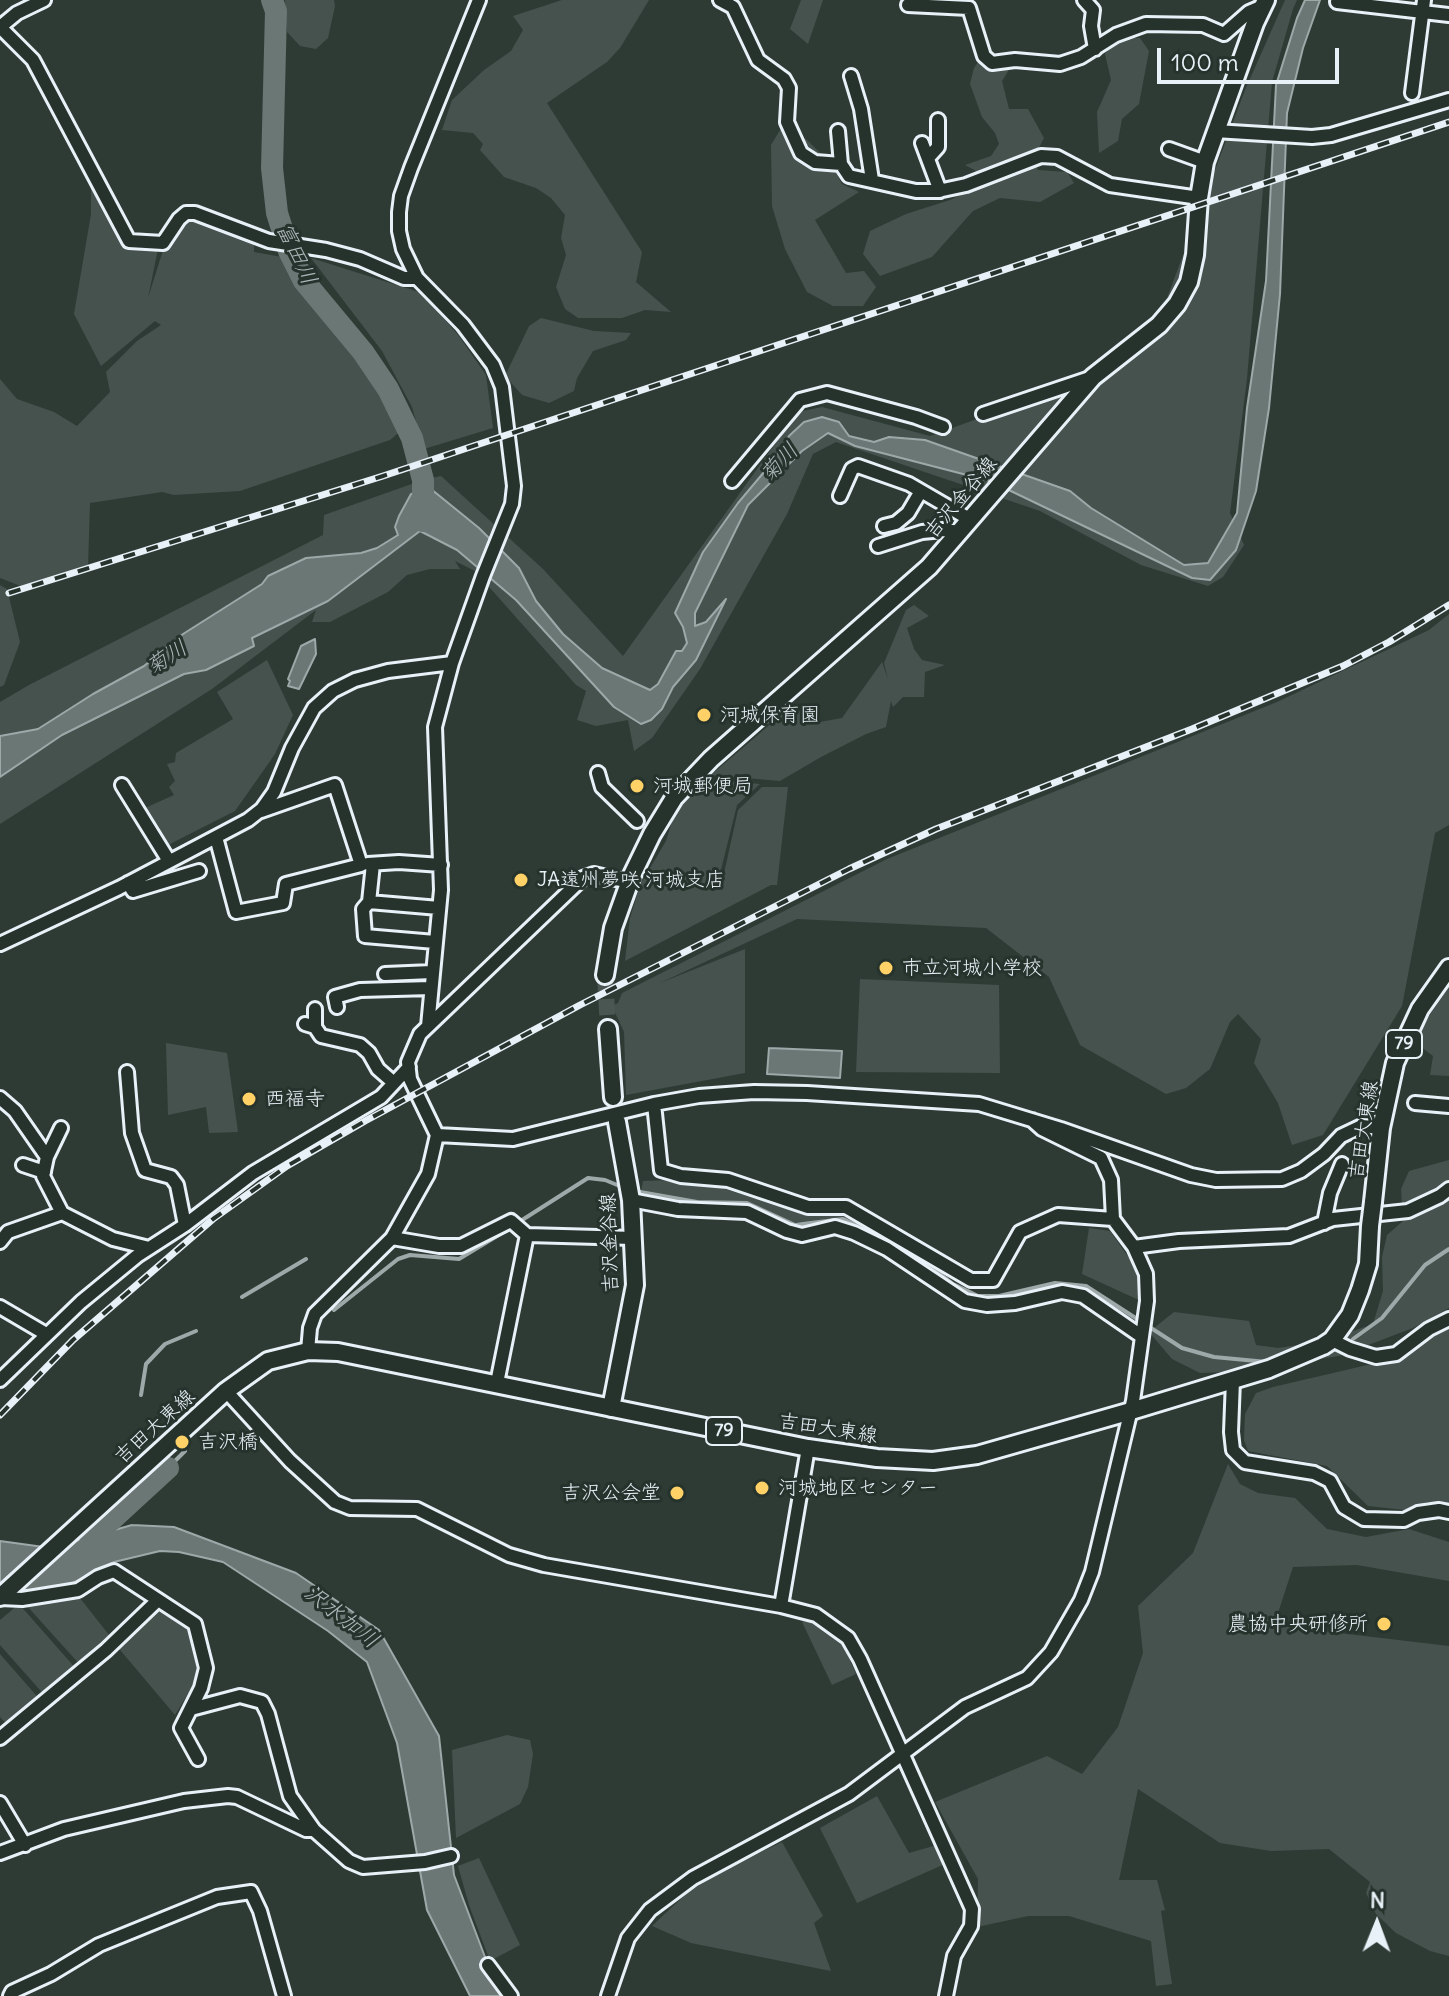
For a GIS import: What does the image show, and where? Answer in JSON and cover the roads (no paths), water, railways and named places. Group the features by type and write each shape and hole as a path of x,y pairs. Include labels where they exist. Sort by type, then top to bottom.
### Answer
{"main road":[{"name":"吉沢金谷線","path":"605,975 613,928 629,882 674,798 711,759 929,567 1093,377 1159,325 1177,304 1189,282 1195,255 1205,162 1265,3"},
{"name":"吉田大東線","path":"2,1596 226,1391 268,1361 308,1351 338,1352 808,1448 877,1458 933,1461 977,1455 1233,1380 1305,1355 1332,1340 1350,1315 1360,1290 1368,1264 1381,1128 1395,1063 1420,1009 1449,968"},
{"path":"608,1029 613,1097"},
{"name":"吉沢金谷線","path":"611,1408 635,1285 631,1200 617,1122"}],"street":[{"path":"44,0 17,13 0,27 33,60 129,241 163,243 170,229 186,213 195,213 269,241 360,259 404,278 417,278"},
{"path":"428,1026 441,865 435,727 452,663 512,504 514,486 502,387 493,365 463,325 417,278 403,249 399,231 401,196 479,0"},
{"path":"720,0 733,7 758,60 784,79 789,88 787,122 801,153 815,162 841,164"},
{"path":"1084,0 1093,10 1091,26 1095,49"},
{"path":"1337,2 1423,6 1449,15"},
{"path":"908,5 969,8 984,56 992,63 1015,60 1060,64 1081,57 1116,35 1146,24 1203,25 1224,34 1249,12 1265,3"},
{"path":"1412,93 1423,6"},
{"path":"851,76 861,109 872,180"},
{"path":"1215,131 1312,137 1347,132 1449,100"},
{"path":"929,157 938,147 938,120"},
{"path":"838,131 841,164 849,176 916,191 940,191 966,185 1041,156 1057,157 1110,185 1199,198"},
{"path":"922,143 940,191"},
{"path":"1169,149 1205,162"},
{"path":"983,414 1093,377"},
{"path":"732,481 800,400 827,393 943,427"},
{"path":"840,496 852,469 858,466 909,484 970,521"},
{"path":"884,526 896,523 908,513 921,491"},
{"path":"878,546 970,521"},
{"path":"0,944 128,883 248,820 274,792 304,722 333,691 355,680 388,671 452,663"},
{"path":"598,773 602,787 637,821"},
{"path":"122,785 169,861"},
{"path":"259,811 335,785 367,864 369,902 363,909 365,936 435,942"},
{"path":"216,837 236,912 283,903 286,884 367,864 399,862 441,865"},
{"path":"128,883 133,891 199,871"},
{"path":"308,1351 315,1314 392,1238 428,1174 437,1135 410,1079 409,1067 410,1053 420,1034 583,878 594,874 629,882"},
{"path":"369,902 439,908"},
{"path":"385,974 432,972"},
{"path":"337,1007 335,997 360,990 431,988"},
{"path":"315,1009 310,1026 321,1036 360,1045 378,1069 394,1083"},
{"path":"0,1380 81,1302 149,1248 185,1225 253,1173 381,1097 409,1067"},
{"path":"127,1072 132,1133 145,1170 171,1177 177,1185 185,1225"},
{"path":"437,1135 513,1139 699,1096 754,1092 807,1093 979,1104 1169,1169 1216,1180 1282,1179 1301,1171 1341,1136 1362,1126 1381,1128"},
{"path":"0,1098 15,1111 47,1157"},
{"path":"1415,1103 1449,1106"},
{"path":"654,1104 661,1170 681,1176 728,1180 808,1207 846,1207 971,1280 993,1280 1020,1232 1058,1215 1113,1219"},
{"path":"608,1996 628,1938 650,1910 693,1878 760,1839 849,1794 965,1707 1027,1678 1051,1652 1069,1624 1092,1572 1131,1411 1145,1315 1146,1274 1134,1247 1113,1219 1111,1180 1101,1158 1042,1129 1032,1120"},
{"path":"61,1128 47,1157 43,1176 62,1213 113,1239 149,1248"},
{"path":"1324,1223 1330,1193 1342,1164"},
{"path":"23,1165 44,1172"},
{"path":"1134,1247 1179,1241 1289,1236 1333,1219 1408,1211 1449,1189"},
{"path":"631,1200 678,1209 747,1212 802,1235 835,1227 887,1249 965,1301 987,1305 1015,1303 1062,1292 1083,1296 1142,1334"},
{"path":"0,1242 8,1232 62,1213"},
{"path":"392,1238 439,1246 461,1246 511,1221 524,1232 633,1238"},
{"path":"497,1383 524,1232"},
{"path":"0,1307 46,1334"},
{"path":"1332,1340 1376,1357 1396,1354 1429,1329 1449,1319"},
{"path":"1233,1380 1233,1450 1245,1462 1314,1473 1330,1481 1344,1507 1364,1519 1404,1520 1418,1513 1449,1512"},
{"path":"226,1391 311,1482 335,1502 350,1508 417,1509 496,1550 544,1565 781,1606 816,1615 848,1638 904,1754 972,1909 971,1926 954,1956 946,1996"},
{"path":"781,1606 808,1448"},
{"path":"2,1596 22,1599 78,1590 114,1571 195,1624 206,1668 201,1688 181,1728 198,1759"},
{"path":"0,1738 106,1650 157,1601"},
{"path":"191,1709 240,1696 262,1702 290,1796 314,1830 349,1861 363,1867 425,1862 450,1856"},
{"path":"0,1853 64,1829 184,1801 228,1796 237,1797 306,1830 314,1830"},
{"path":"0,1803 25,1845"},
{"path":"10,1996 12,1992 51,1974 99,1945 217,1897 251,1892 260,1911 284,1996"},
{"path":"488,1965 511,1996"}],"water":[{"name":"菊川","path":"1305,0 1320,0 1303,48 1287,113 1280,294 1269,408 1256,491 1236,550 1210,580 1192,578 990,481 855,446 828,433 802,451 748,505 695,613 695,626 706,622 726,599 696,660 651,720 641,724 614,707 516,600 457,550 420,531 328,601 252,638 254,646 206,670 184,674 62,735 0,777 0,736 38,729 144,666 183,634 262,584 268,576 306,558 361,553 377,548 398,535 395,527 411,494 431,489 479,528 519,568 536,601 563,634 602,668 650,690 658,684 676,651 682,651 687,643 675,613 703,552 775,459 789,436 804,422 822,417 839,422 849,436 874,442 889,437 925,440 1070,491 1091,508 1184,565 1208,563 1237,513 1247,408 1266,281 1276,85"},
{"path":"315,639 316,654 299,689 288,686 301,646"},
{"path":"769,1048 842,1051 840,1078 767,1074"},
{"name":"沢水加川","path":"132,1525 174,1527 296,1573 379,1630 439,1736 454,1875 488,1965 508,1996 470,1996 427,1910 397,1743 367,1662 328,1631 223,1562 179,1552 160,1551 114,1562 73,1583 33,1591 0,1586 0,1541 51,1548"}],"waterway":[{"name":"富田川","path":"272,0 276,11 272,168 277,213 289,251 304,281 363,352 388,389 412,438 423,480 423,521"},
{"path":"519,1222 588,1178 605,1180 622,1187"},
{"path":"640,1192 697,1202 747,1203 795,1225 843,1219 901,1246"},
{"path":"334,1310 398,1259 410,1255 459,1259 512,1227"},
{"path":"1353,1339 1382,1318 1425,1265 1449,1249"},
{"path":"912,1252 953,1284 978,1296 999,1296 1055,1283 1086,1286 1182,1348 1214,1357 1267,1362"},
{"path":"242,1297 306,1259"},
{"path":"141,1395 146,1364 165,1344 196,1331"},
{"path":"168,1468 185,1451 181,1449"},
{"path":"82,1559 94,1536 168,1468"}],"tunnel":[{"path":"605,975 608,1029"}],"railway":[{"path":"9,593 383,476 1449,122"},
{"path":"0,1415 73,1340 213,1219 287,1166 365,1121 580,1005 849,869 936,829 1343,666 1449,605"}],"place":[{"name":"河城保育園","path":"704,715"},
{"name":"河城郵便局","path":"637,786"},
{"name":"JA遠州夢咲 河城支店","path":"521,880"},
{"name":"市立河城小学校","path":"886,968"},
{"name":"西福寺","path":"249,1099"},
{"name":"吉沢橋","path":"182,1442"},
{"name":"河城地区センター","path":"762,1488"},
{"name":"吉沢公会堂","path":"677,1493"},
{"name":"農協中央研修所","path":"1384,1624"}]}
